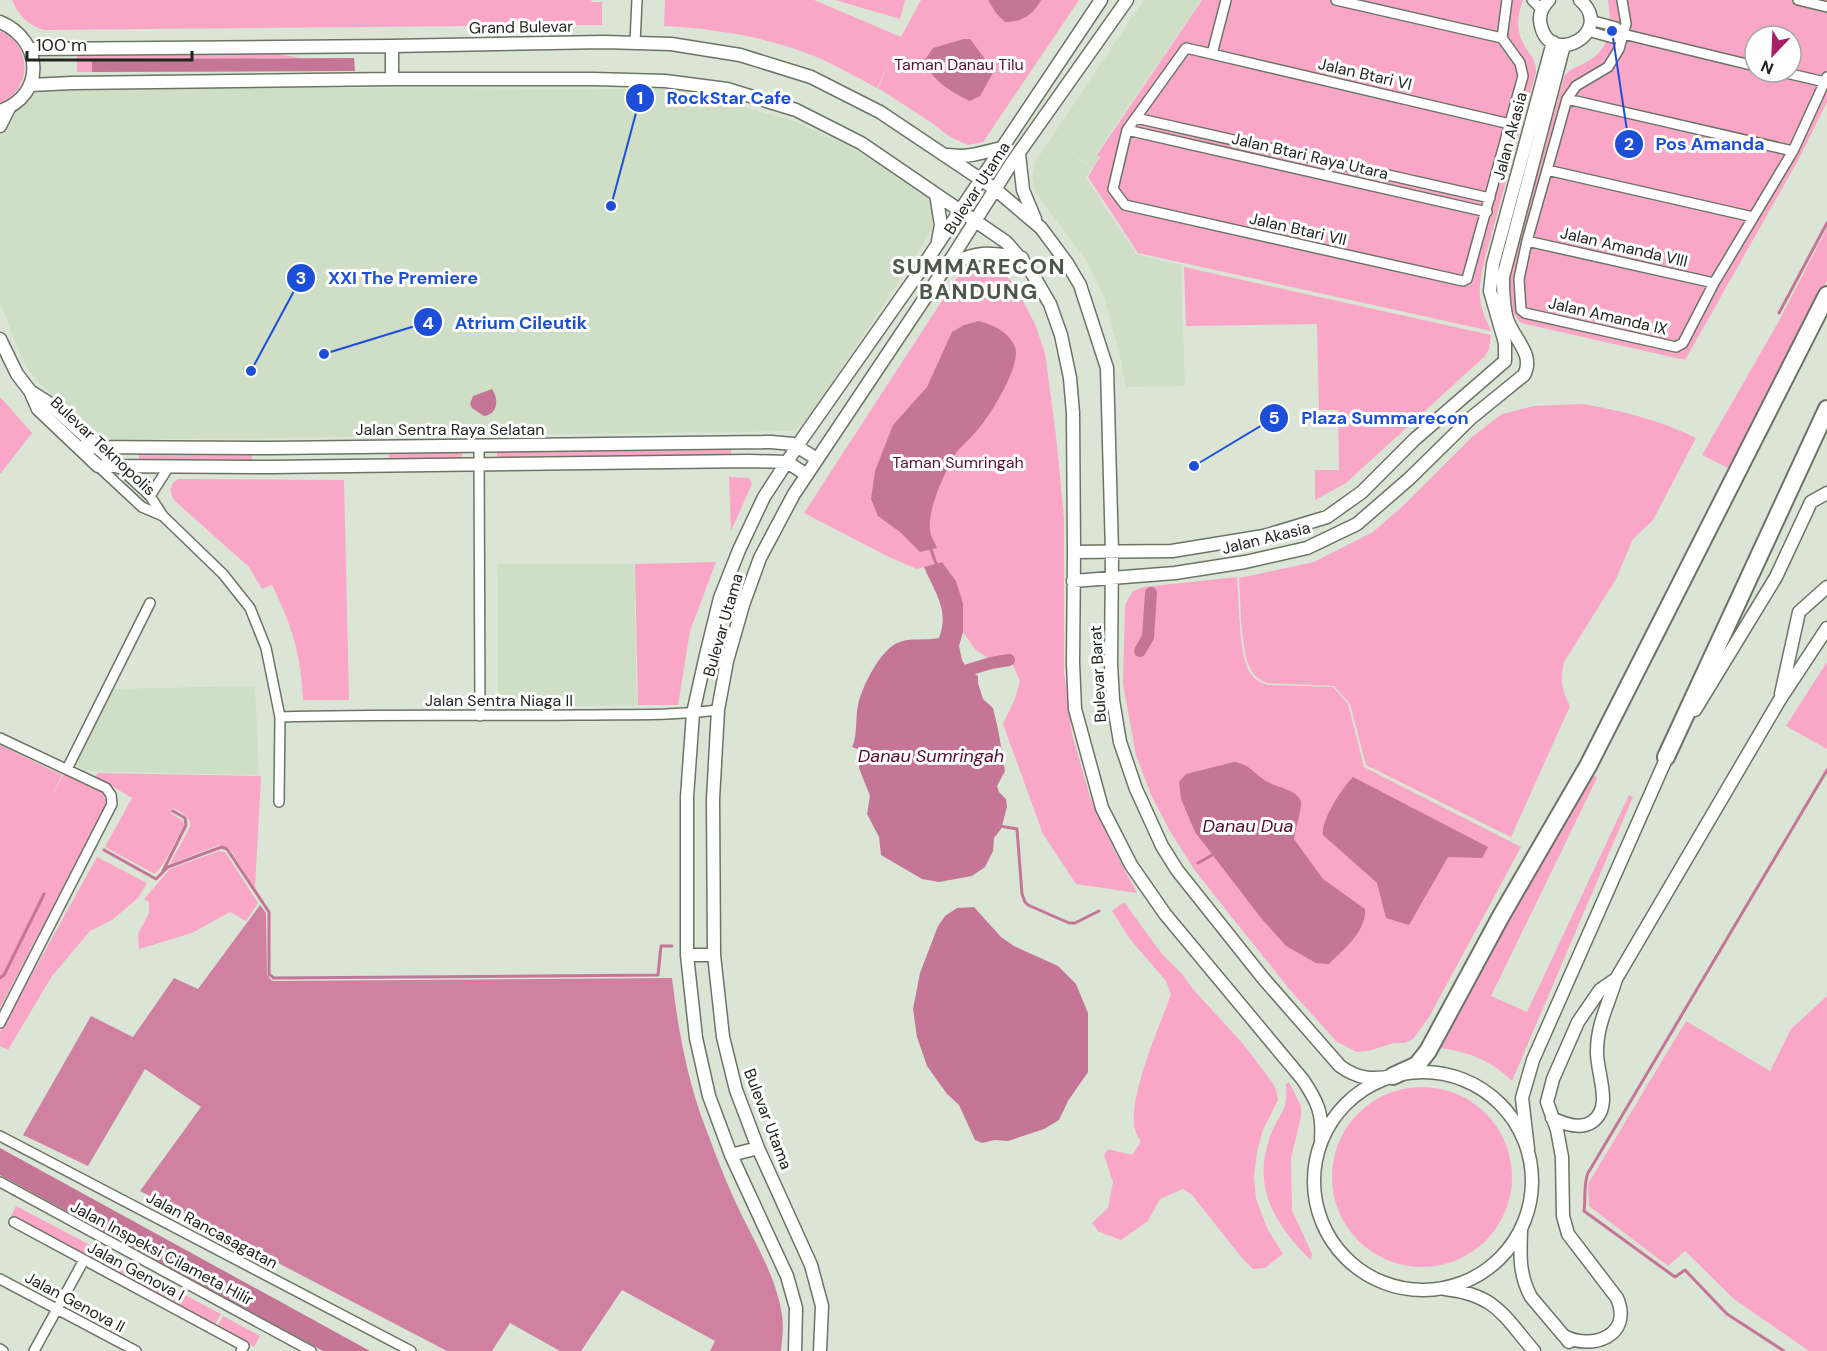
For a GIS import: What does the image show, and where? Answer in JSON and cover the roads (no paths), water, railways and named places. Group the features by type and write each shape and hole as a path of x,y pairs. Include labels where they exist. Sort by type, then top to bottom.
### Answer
{"highway":[{"path":"1393,1076 1417,1065 1428,1051 1501,916 1588,766 1827,295"},
{"path":"1666,757 1827,409"}],"street":[{"path":"635,43 637,0"},
{"name":"Bulevar Utama","path":"795,1351 796,1308 787,1276 731,1155 709,1096 696,1038 687,955 687,797 693,713 720,598 764,497 1101,0"},
{"name":"Bulevar Utama","path":"820,1351 822,1306 811,1265 758,1148 736,1090 723,1037 714,955 713,799 718,710 727,661 743,605 760,558 775,526 995,189 1127,0"},
{"path":"1212,54 1226,0"},
{"path":"1336,0 1502,38 1520,63 1523,76 1487,212"},
{"path":"1502,38 1507,0"},
{"path":"1532,0 1547,3 1541,28 1558,44 1581,40 1589,25 1587,8 1580,0"},
{"path":"1527,241 1567,99 1576,86 1608,67 1619,49 1626,24 1622,0"},
{"path":"1797,0 1827,7"},
{"path":"0,22 22,36 30,49 33,61 30,85 21,99 4,110 0,126"},
{"path":"1589,25 1616,27 1623,34 1743,63"},
{"name":"Grand Bulevar","path":"30,49 671,44 740,55 811,77 880,112 995,189"},
{"name":"Jalan Akasia","path":"1073,581 1175,573 1245,562 1307,548 1357,524 1471,418 1525,377 1531,354 1510,341 1497,319 1490,291 1493,264 1558,44"},
{"path":"392,46 392,79"},
{"name":"Jalan Btari VI","path":"1136,118 1186,48 1510,124"},
{"path":"1714,283 1793,151 1826,80 1803,76"},
{"path":"30,85 392,79 665,81 727,89 796,110 861,143 960,211"},
{"path":"1567,99 1793,151"},
{"path":"1127,130 1136,118"},
{"name":"Jalan Btari Raya Utara","path":"1136,118 1490,198"},
{"name":"Jalan Btari Raya Utara","path":"1127,130 1487,212"},
{"name":"Jalan Btari VII","path":"1127,130 1113,189 1125,205 1465,281 1487,212"},
{"path":"944,154 961,157 1001,148"},
{"path":"1019,154 1023,190 1031,212 1041,228"},
{"path":"1547,170 1753,217"},
{"name":"Bulevar Barat","path":"995,189 1041,228 1080,285 1107,368 1113,700 1120,742 1136,789 1162,846 1196,894 1248,959 1340,1066 1366,1079 1410,1072 1440,1073 1469,1082 1495,1099 1515,1122 1528,1149"},
{"path":"936,194 940,225 937,245"},
{"name":"Bulevar Barat","path":"960,211 1006,242 1022,258 1050,304 1061,335 1070,378 1073,413 1072,655 1075,709 1102,808 1131,865 1165,914 1303,1080 1320,1110 1321,1139"},
{"name":"Jalan Amanda VIII","path":"1527,241 1714,283"},
{"name":"Jalan Amanda IX","path":"1527,241 1519,279 1521,310 1525,313 1676,347 1683,343 1714,283"},
{"path":"944,268 967,256 980,253 1022,258"},
{"name":"Bulevar Teknopolis","path":"0,339 38,409 142,507 163,516"},
{"name":"Jalan Akasia","path":"1074,552 1172,551 1264,536 1327,517 1362,492 1415,439 1505,361 1510,341"},
{"name":"Jalan Akasia","path":"1505,361 1525,377"},
{"name":"Bulevar Teknopolis","path":"30,391 49,403 150,496 163,516 223,574 250,608 266,648 280,717 279,802"},
{"name":"Jalan Sentra Raya Selatan","path":"78,447 272,448 771,442 788,443 817,459"},
{"path":"478,445 480,716"},
{"path":"272,448 272,467"},
{"path":"749,461 760,466 767,475 769,487 764,497"},
{"path":"98,466 168,468 749,461 787,462 807,475"},
{"path":"150,496 168,468"},
{"path":"1442,1289 1470,1280 1494,1264 1507,1252 1521,1230 1531,1203 1533,1185 1522,1098 1533,1060 1666,757 1776,577 1811,502 1827,493"},
{"path":"1779,701 1799,612 1827,587"},
{"path":"67,769 150,603"},
{"path":"1552,1118 1574,1126 1581,1126 1593,1121 1601,1111 1603,1097 1597,1052 1599,1024 1616,979 1779,701 1827,628"},
{"name":"Jalan Sentra Niaga II","path":"280,717 693,713 718,710"},
{"path":"0,738 109,790 112,799 111,809 0,1023"},
{"path":"687,955 714,955"},
{"path":"1564,1336 1576,1344 1598,1346 1611,1338 1619,1327 1621,1312 1617,1298 1568,1234 1563,1216 1562,1157 1557,1130 1548,1110 1548,1096 1553,1079 1578,1022 1600,990 1616,979"},
{"path":"1393,1076 1355,1094 1335,1114 1321,1139 1313,1167 1314,1196 1322,1224 1337,1249 1358,1269 1384,1283 1413,1290 1442,1289 1472,1294 1487,1300 1500,1311 1534,1351"},
{"name":"Jalan Rancasagatan","path":"0,1136 411,1351"},
{"path":"731,1155 758,1148"},
{"name":"Jalan Inspeksi Cilameta Hilir","path":"0,1182 310,1351"},
{"name":"Jalan Genova I","path":"14,1222 242,1349"},
{"path":"1521,1230 1520,1263 1523,1281 1531,1297 1577,1351"},
{"path":"34,1351 84,1260"},
{"name":"Jalan Genova II","path":"0,1279 136,1351"}],"water":[{"path":"988,0 1041,0 1026,17 1017,21 1005,22"},
{"path":"970,39 994,71 980,96 970,101 937,80 925,60 933,48"},
{"path":"354,58 355,71 92,72 92,59"},
{"path":"979,321 995,327 1009,337 1015,347 1014,366 995,405 973,436 956,453 942,480 930,522 931,533 937,548 920,552 900,532 878,516 871,499 875,471 893,425 927,387 952,332 964,325"},
{"path":"492,389 496,397 496,406 489,415 484,416 470,404 473,396"},
{"name":"Danau Sumringah","path":"942,562 956,581 963,603 963,632 959,646 962,660 968,670 978,676 983,699 993,708 1005,771 997,786 1006,799 1007,807 1001,829 994,838 993,851 985,867 972,876 939,882 922,879 881,855 879,837 867,814 870,796 859,768 860,750 852,747 860,697 884,653 902,641 939,638 942,628 942,610 924,567"},
{"name":"Danau Dua","path":"1234,762 1245,765 1265,780 1292,792 1299,798 1301,805 1294,839 1323,879 1365,909 1365,917 1358,932 1329,964 1316,963 1286,946 1261,918 1195,832 1181,799 1179,782 1186,774"},
{"path":"1353,777 1488,847 1482,858 1448,857 1409,925 1386,918 1377,883 1323,835 1329,813 1338,796"},
{"path":"974,907 1001,937 1014,946 1058,966 1076,984 1088,1013 1088,1072 1068,1101 1059,1120 1044,1129 1008,1141 995,1140 982,1143 975,1140 959,1105 947,1094 927,1066 917,1037 913,1009 920,973 938,926 945,916 957,908"},
{"path":"0,1148 370,1351 323,1351 0,1175"}],"waterway":[{"path":"1779,313 1827,223"},
{"path":"930,547 937,566"},
{"path":"1140,651 1148,637 1151,593"},
{"path":"968,670 1009,660"},
{"path":"1784,1351 1727,1314 1685,1270 1675,1277 1584,1211 1585,1187 1588,1173 1827,770"},
{"path":"163,871 186,825 185,818 173,811"},
{"path":"1000,826 1017,829 1022,894 1028,905 1069,923 1075,923 1099,911"},
{"path":"104,850 156,879 168,867 222,847 227,849 269,912 269,974 274,978 658,975 661,946 672,946"},
{"path":"1198,863 1214,854"},
{"path":"0,978 4,975 44,894"}],"place":[{"name":"Pos Amanda","path":"1612,31"},
{"name":"RockStar Cafe","path":"611,206"},
{"name":"Atrium Cileutik","path":"324,354"},
{"name":"XXI The Premiere","path":"251,371"},
{"name":"Plaza Summarecon","path":"1194,466"}],"district":[{"name":"SUMMARECON BANDUNG","path":"979,278"}],"park label":[{"name":"Taman Danau Tilu","path":"959,64"},
{"name":"Taman Sumringah","path":"958,462"}]}
